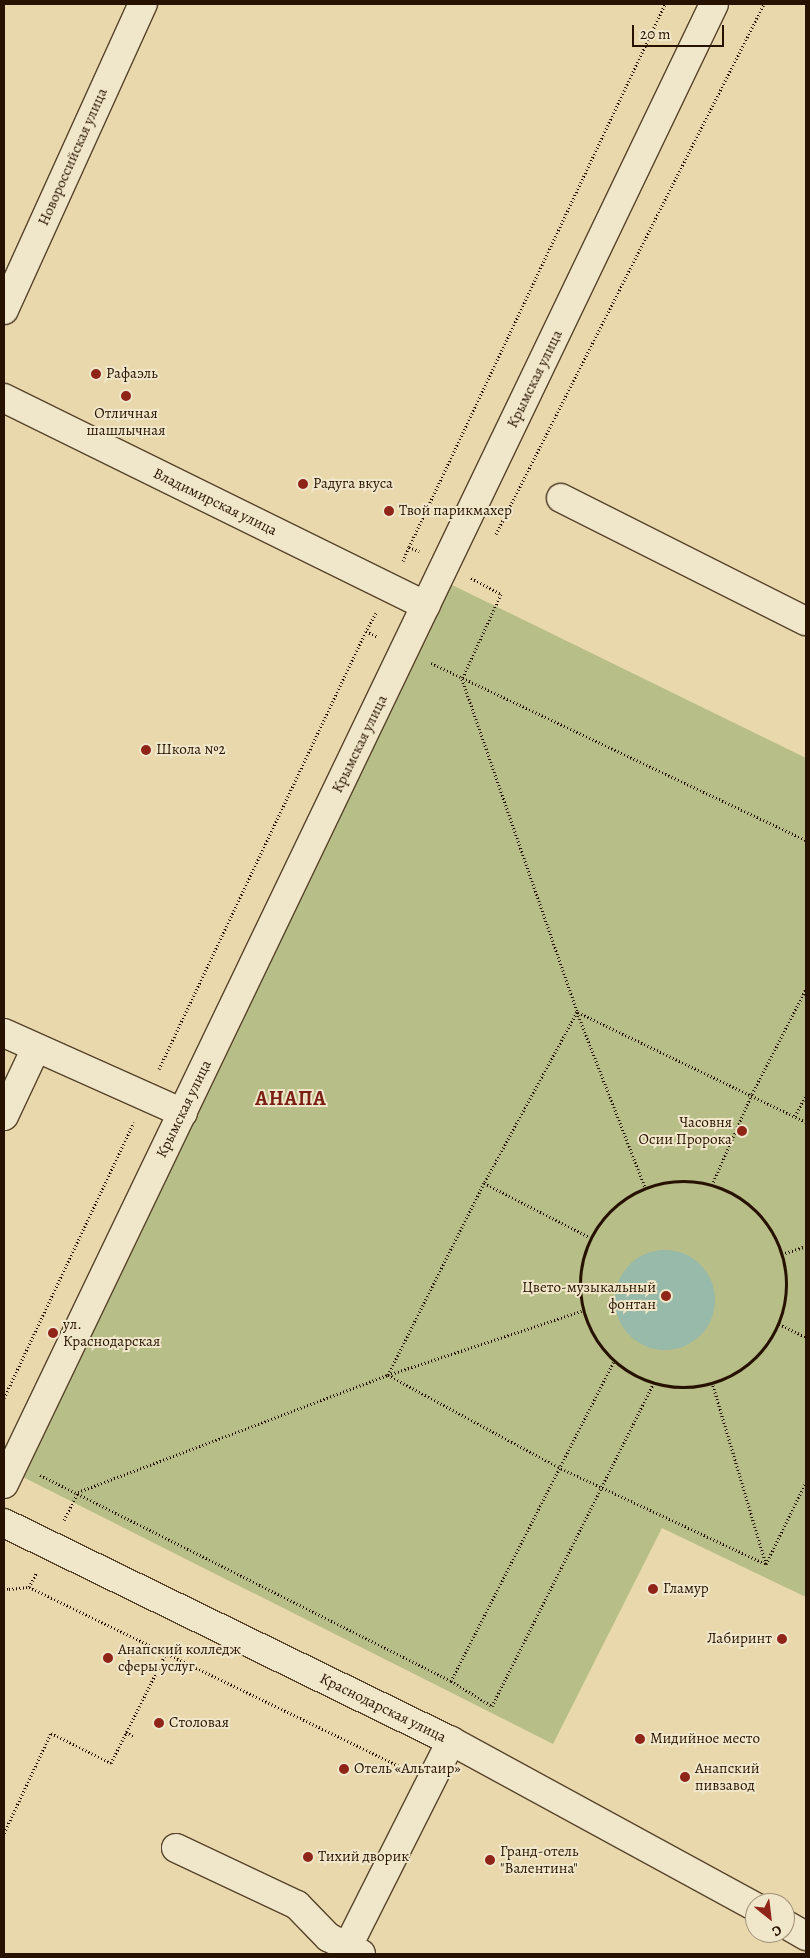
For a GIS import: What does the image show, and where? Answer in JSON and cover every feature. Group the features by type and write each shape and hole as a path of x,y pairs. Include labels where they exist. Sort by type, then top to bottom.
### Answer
{"street":[{"name":"Новороссийская улица","path":"4,310 143,4"},
{"name":"Крымская улица","path":"4,1484 714,4"},
{"name":"Владимирская улица","path":"4,398 426,606"},
{"path":"561,498 806,621"},
{"path":"4,1033 183,1113"},
{"path":"4,1116 36,1048"},
{"name":"Краснодарская улица","path":"4,1523 451,1741 745,1903"},
{"path":"176,1848 297,1905 339,1948 451,1741"},
{"path":"795,1930 806,1936"}],"path":[{"path":"4,1398 366,631 409,547 665,4"},
{"path":"491,543 764,4"},
{"path":"409,547 447,564 501,594 462,680 577,1012 645,1187"},
{"path":"473,579 477,570"},
{"path":"366,631 406,649 462,680 806,840"},
{"path":"712,1185 752,1094 806,990"},
{"path":"577,1012 752,1094 806,1122"},
{"path":"388,1375 484,1183 577,1012"},
{"path":"795,1116 806,1094"},
{"path":"690,1180 725,1188 754,1207 779,1242 786,1275 785,1303 779,1324 754,1359 712,1382 691,1387 653,1385 614,1361 593,1336 582,1311 578,1280 589,1237 611,1208 645,1187 690,1180"},
{"path":"484,1183 589,1237"},
{"path":"782,1254 806,1246"},
{"path":"582,1311 388,1375 78,1492 451,1681 492,1706 653,1385"},
{"path":"779,1324 806,1337"},
{"path":"451,1681 558,1467 614,1361"},
{"path":"388,1375 558,1467 766,1564"},
{"path":"712,1382 766,1564"},
{"path":"766,1564 806,1482"},
{"path":"29,1587 431,1781"},
{"path":"4,1833 51,1732 110,1763 166,1653"},
{"path":"126,1732 135,1737"}],"green space":[{"path":"450,584 806,758 806,1597 662,1528 553,1744 23,1477"}],"shaded area":[{"name":"Цвето-музыкальный фонтан","path":"665,1250 675,1251 693,1258 707,1272 714,1290 714,1310 707,1328 693,1342 675,1349 665,1350 655,1349 637,1342 623,1328 616,1310 615,1300 616,1290 623,1272 637,1258 655,1251"}],"place":[{"name":"Рафаэль","path":"96,374"},
{"name":"Отличная шашлычная","path":"126,396"},
{"name":"Радуга вкуса","path":"303,484"},
{"name":"Твой парикмахер","path":"389,511"},
{"name":"Школа №2","path":"146,750"},
{"name":"Часовня Осии Пророка","path":"742,1131"},
{"name":"Цвето-музыкальный фонтан","path":"666,1296"},
{"name":"ул. Краснодарская","path":"53,1333"},
{"name":"Гламур","path":"653,1589"},
{"name":"Лабиринт","path":"782,1639"},
{"name":"Анапский колледж сферы услуг","path":"108,1658"},
{"name":"Столовая","path":"159,1723"},
{"name":"Мидийное место","path":"640,1739"},
{"name":"Отель «Альтаир»","path":"344,1769"},
{"name":"Анапский пивзавод","path":"685,1777"},
{"name":"Тихий дворик","path":"308,1857"},
{"name":"Гранд-отель \"Валентина\"","path":"490,1860"}],"district":[{"name":"АНАПА","path":"291,1098"}]}
